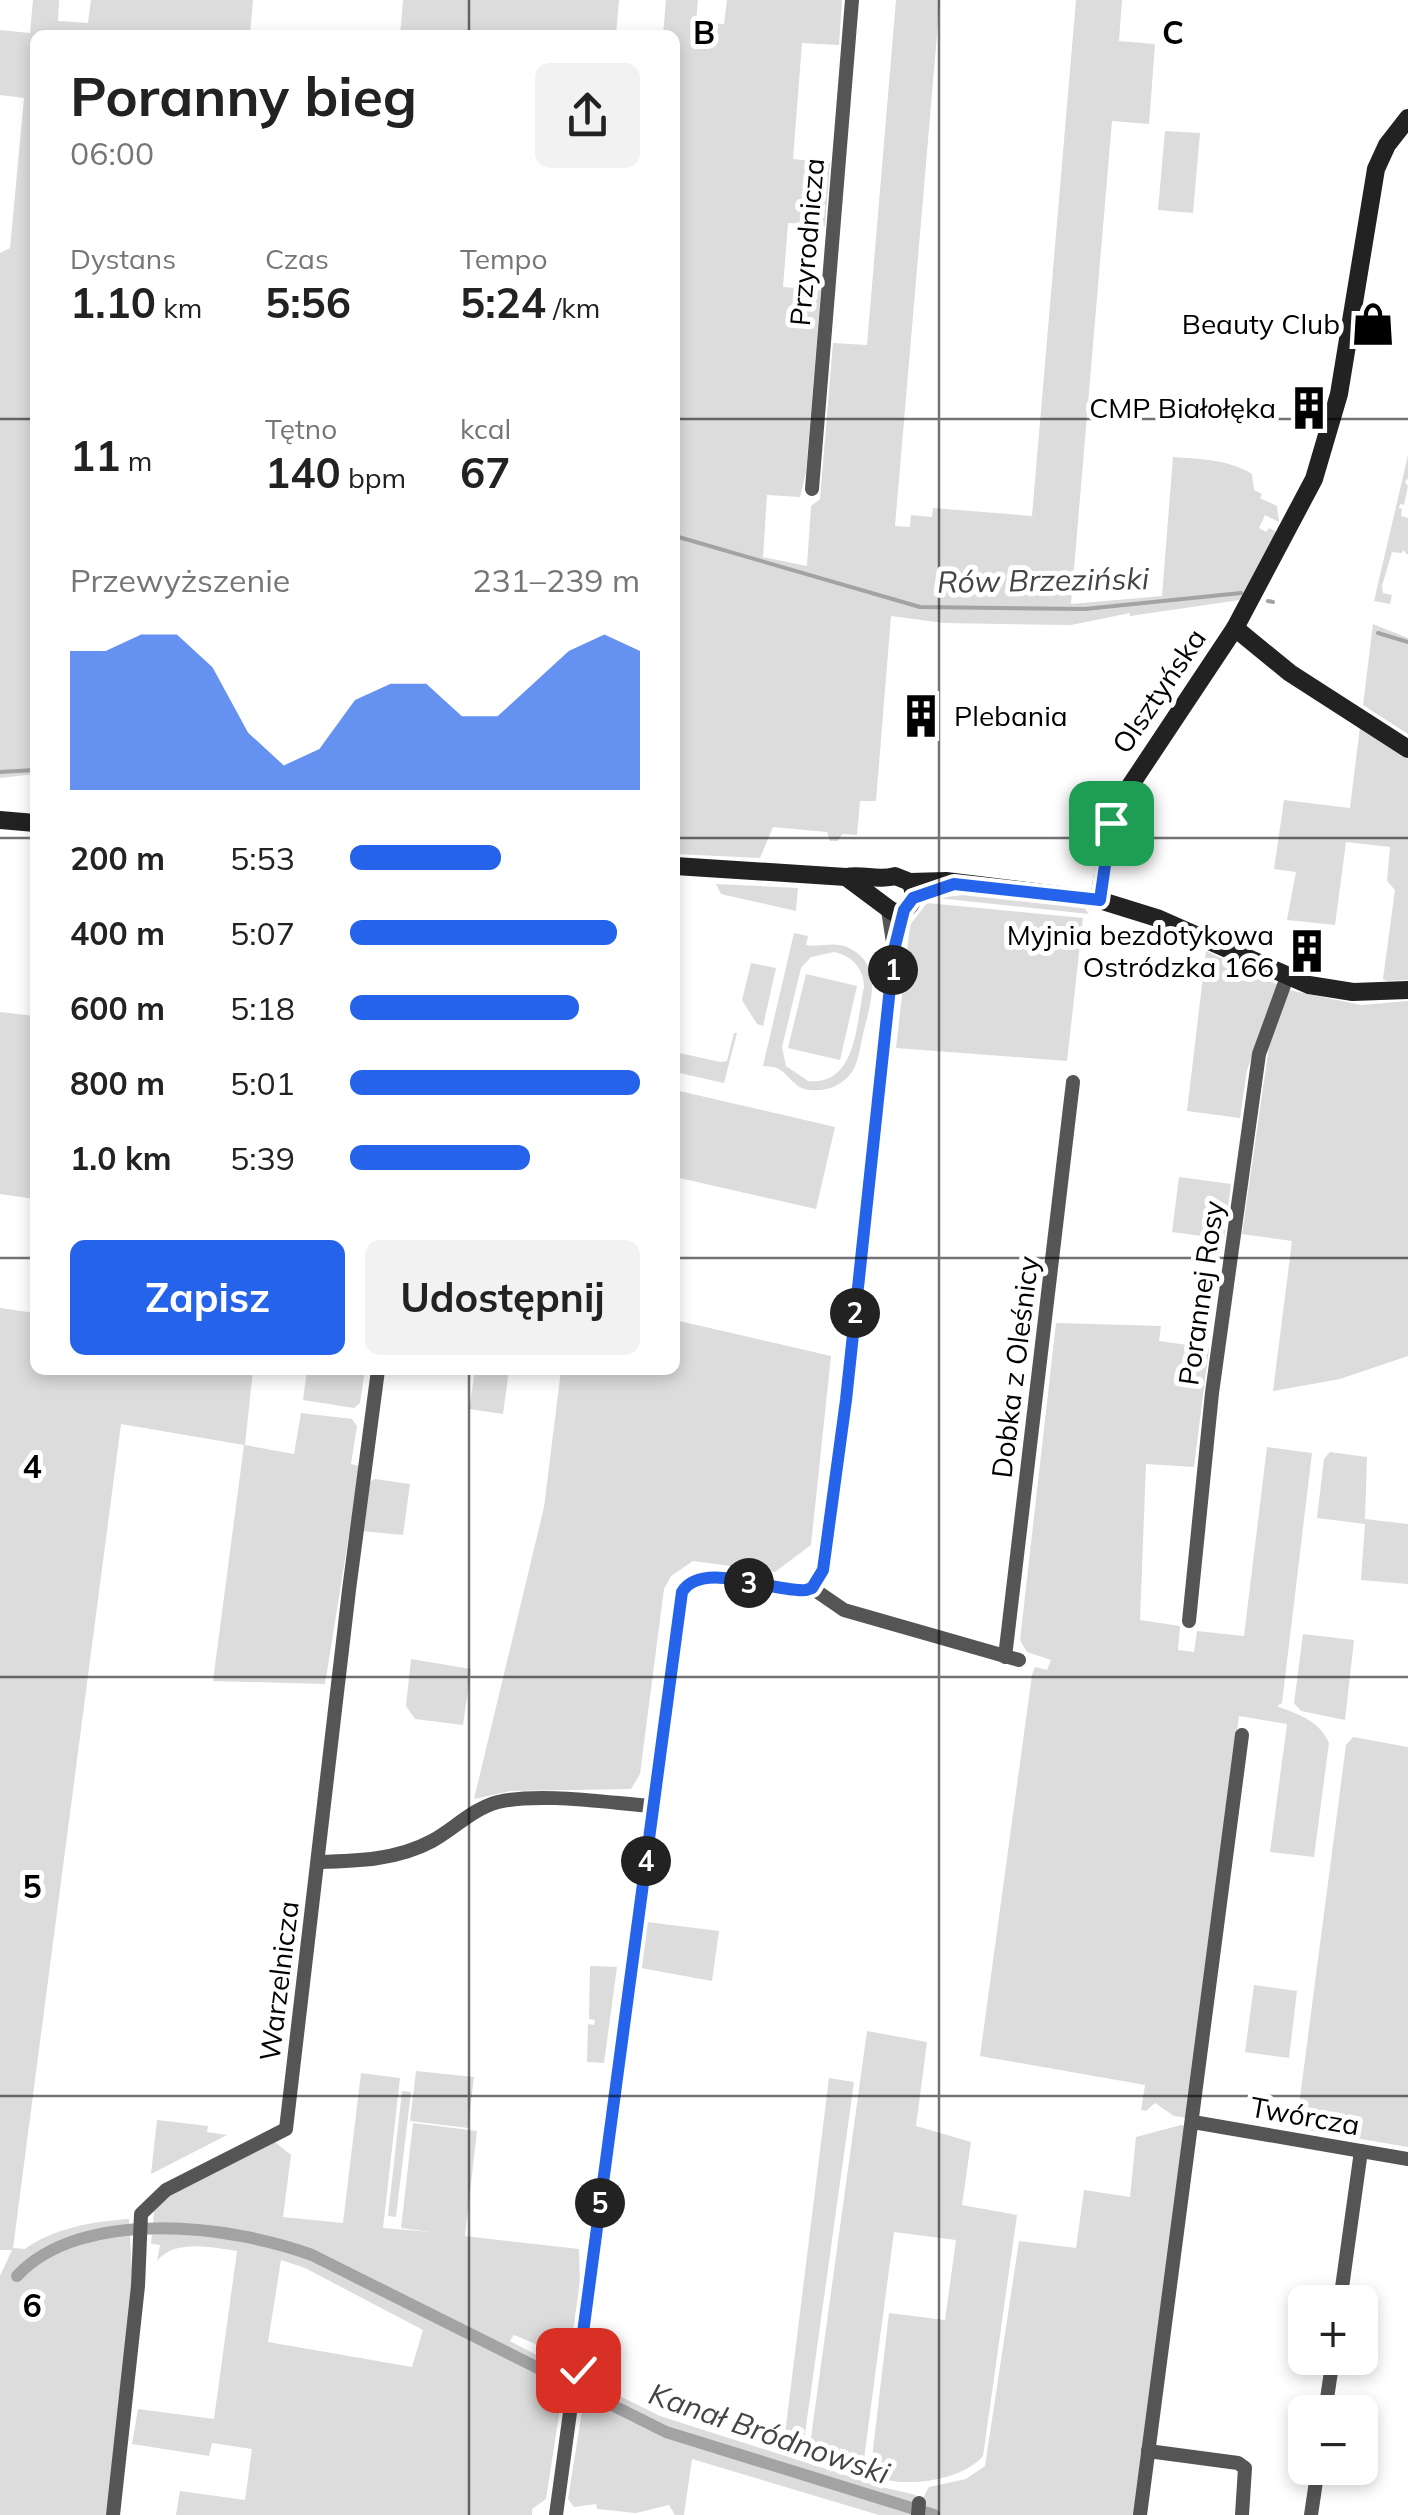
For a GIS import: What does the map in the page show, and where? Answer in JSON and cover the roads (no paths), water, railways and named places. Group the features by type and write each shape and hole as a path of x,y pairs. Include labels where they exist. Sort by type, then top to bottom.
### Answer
{"street":[{"name":"Przyrodnicza","path":"812,489 852,0"},
{"name":"Olsztyńska","path":"1100,900 1111,823 1118,804 1235,628 1303,504 1318,466 1339,394 1376,169 1392,136 1408,118"},
{"path":"1235,628 1290,672 1408,749"},
{"path":"0,820 30,823"},
{"path":"680,866 856,875 886,880 879,888 899,900"},
{"path":"846,877 899,900 954,884 1100,900 1157,918 1287,977 1341,991 1408,990"},
{"path":"556,2515 686,1586 701,1577 713,1576 797,1591 812,1588 823,1570 899,900"},
{"name":"Porannej Rosy","path":"1189,1621 1212,1393 1259,1054 1287,977"},
{"name":"Dobka z Oleśnicy","path":"812,1588 844,1610 1012,1659 1074,1082"},
{"name":"Warzelnicza","path":"113,2515 141,2248 139,2221 145,2208 166,2190 286,2129 348,1590 377,1375"},
{"path":"1140,2515 1242,1735"},
{"path":"318,1862 366,1860 418,1848 476,1811 511,1800 653,1806"},
{"name":"Twórcza","path":"1194,2122 1408,2159"},
{"path":"1342,2285 1361,2150"},
{"path":"1148,2451 1238,2462 1247,2477 1242,2515"},
{"path":"1311,2515 1315,2485"}],"waterway":[{"name":"Rów Brzeziński","path":"680,537 920,607 1085,609 1241,593"},
{"name":"Rów Brzeziński","path":"1268,601 1273,602"},
{"name":"Rów Brzeziński","path":"1378,633 1408,642"},
{"name":"Rów Brzeziński","path":"0,772 30,770"},
{"name":"Kanał Bródnowski","path":"17,2276 45,2254 79,2239 117,2231 200,2230 279,2244 312,2255 666,2432 934,2515"}],"place":[{"name":"Beauty Club","path":"1373,324"},
{"name":"CMP Białołęka","path":"1309,408"},
{"name":"Plebania","path":"921,716"},
{"name":"Myjnia bezdotykowa Ostródzka 166","path":"1307,951"}]}
